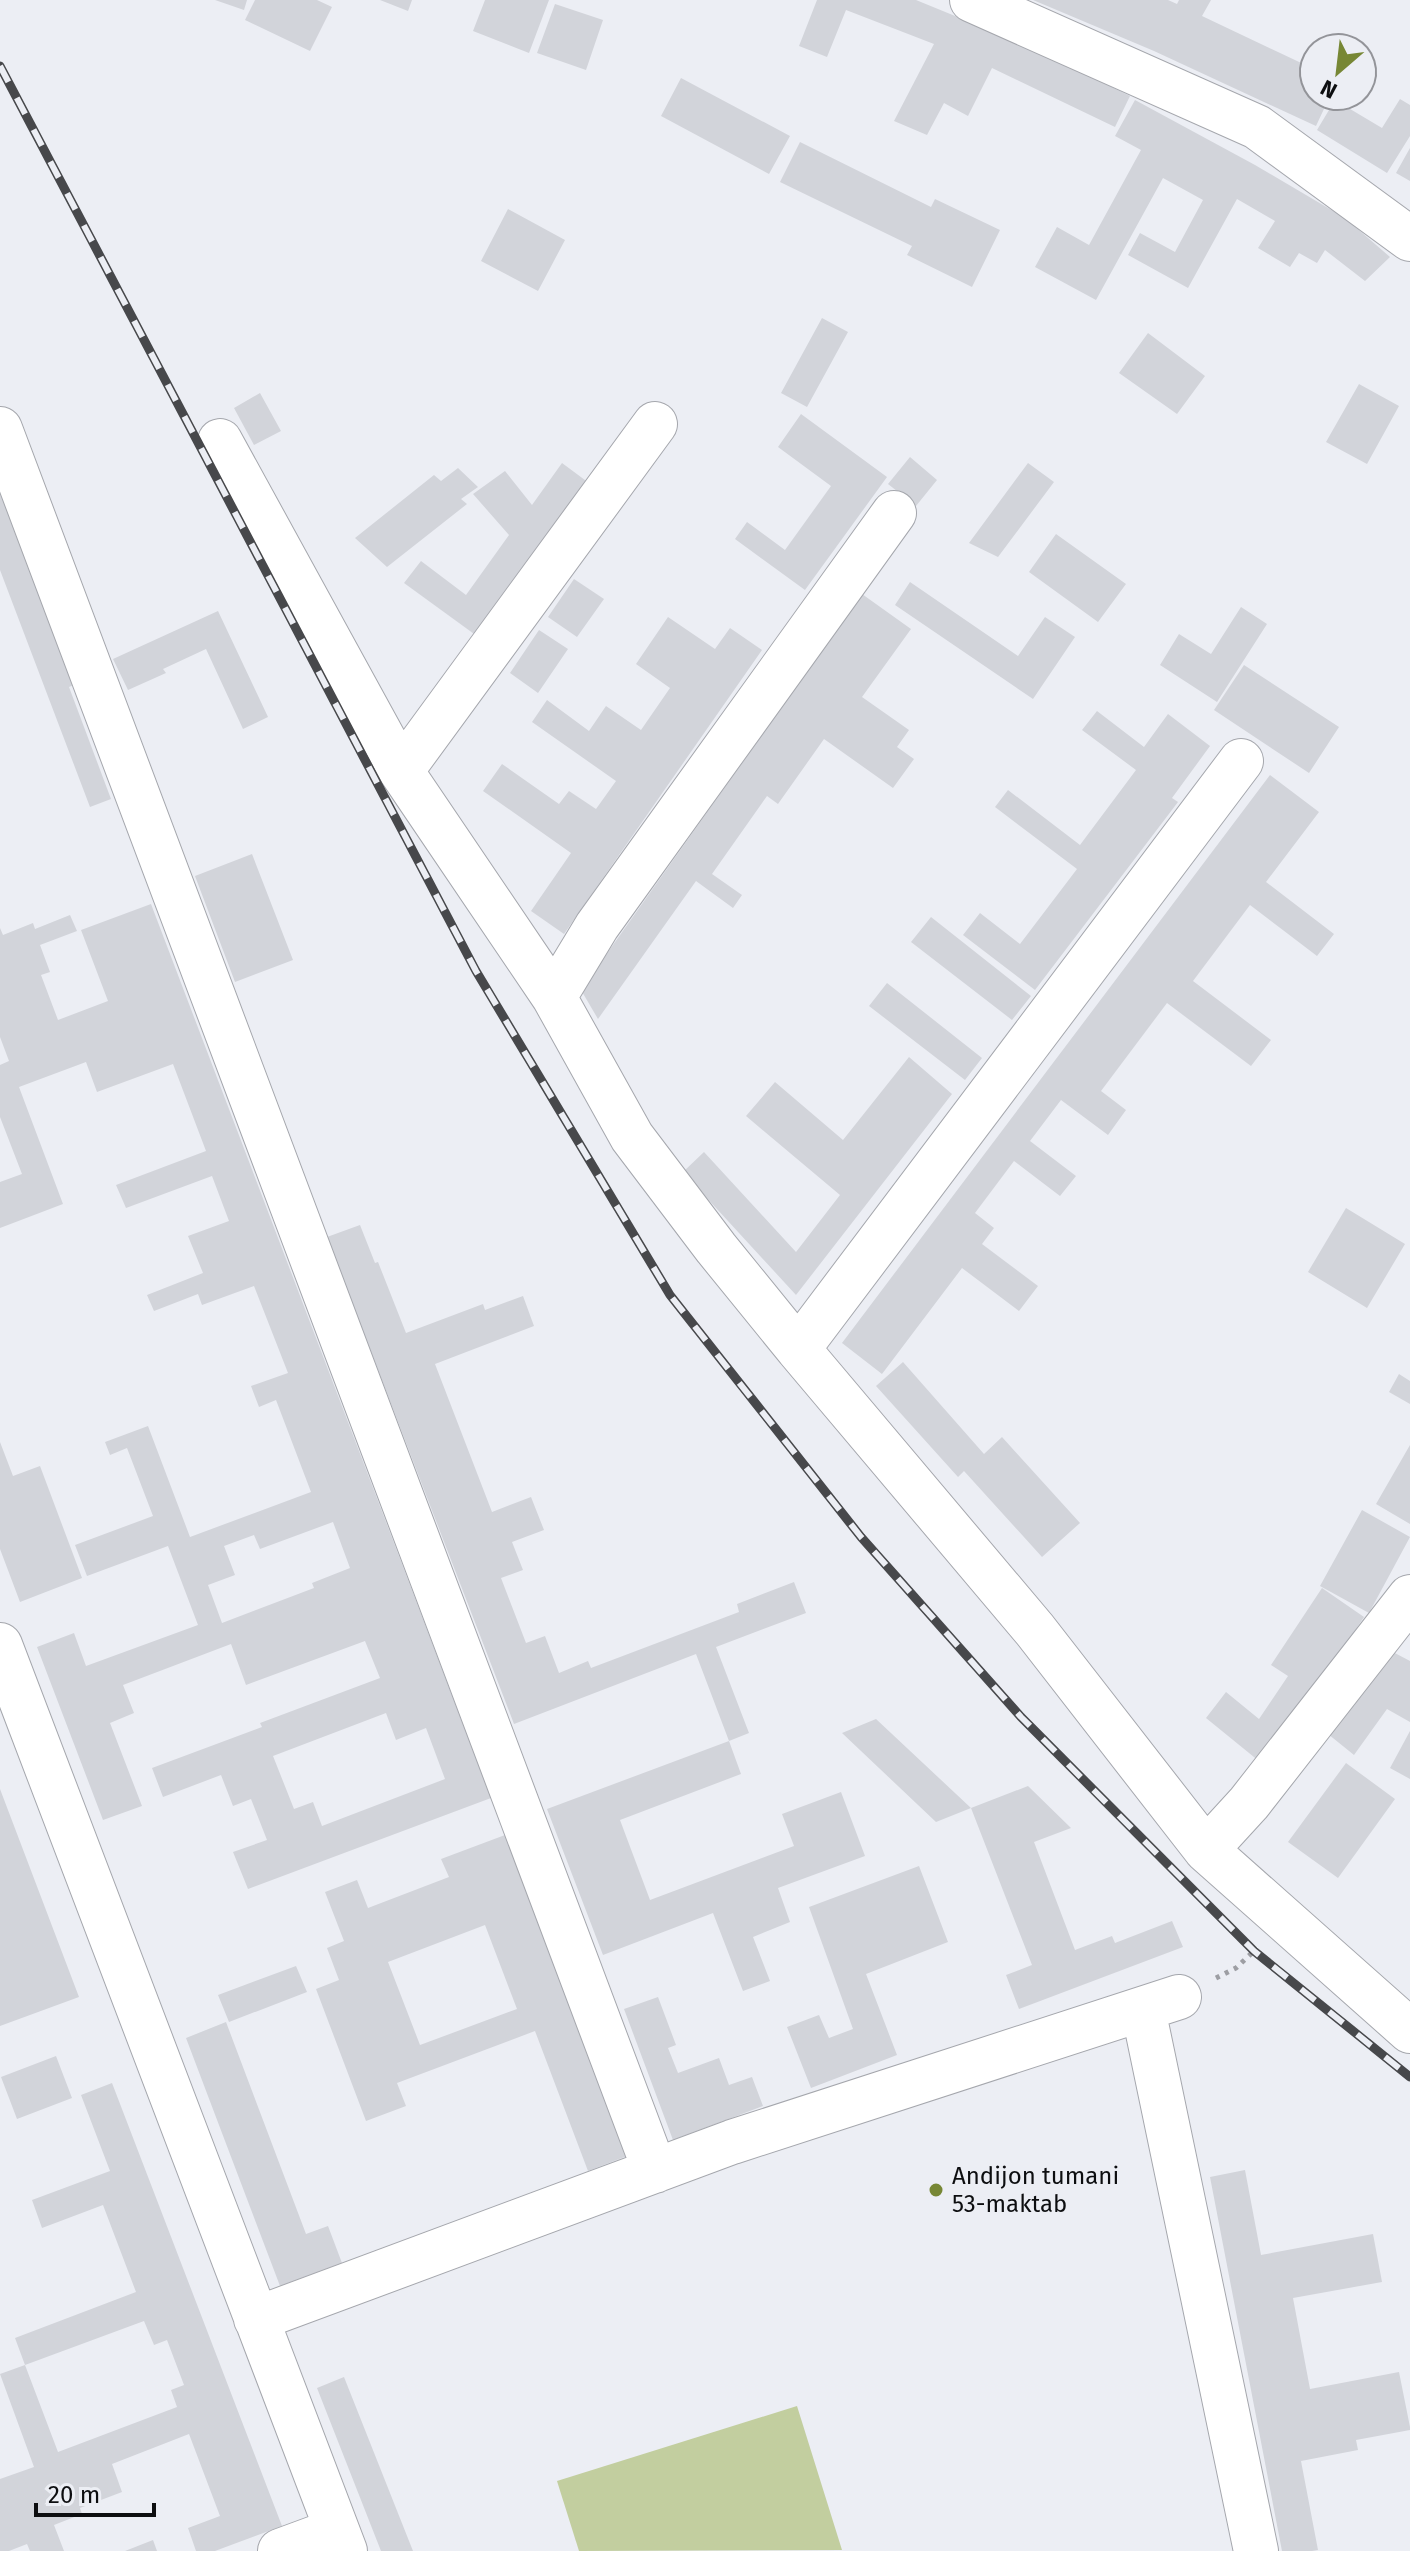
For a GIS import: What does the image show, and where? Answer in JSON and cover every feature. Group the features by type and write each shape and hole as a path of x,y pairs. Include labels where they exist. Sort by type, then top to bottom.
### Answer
{"street":[{"path":"972,0 1257,127 1410,239"},
{"path":"401,771 655,424"},
{"path":"0,429 655,2171"},
{"path":"220,441 401,771 554,997 632,1137 798,1349 1035,1630 1206,1850 1410,2031"},
{"path":"554,997 597,926 894,513"},
{"path":"798,1349 1241,761"},
{"path":"1206,1850 1249,1803 1410,1597"},
{"path":"0,1645 341,2541 280,2551"},
{"path":"256,2319 732,2142 1161,2003 1256,2551"}],"path":[{"path":"1161,2003 1236,1968 1286,1921"}],"green space":[{"path":"797,2406 842,2550 579,2551 557,2481"}],"building":[{"path":"215,0 247,0 244,10"},
{"path":"255,0 317,0 332,7 310,51 245,20"},
{"path":"380,0 412,0 408,11"},
{"path":"485,0 549,0 529,53 473,31"},
{"path":"817,0 916,0 1021,43 1130,96 1115,127 992,68 968,116 944,103 927,135 894,121 934,44 846,10 827,57 799,46"},
{"path":"1033,0 1168,0 1177,4 1179,0 1211,0 1202,16 1298,61 1298,112 1323,112 1316,126 1154,51"},
{"path":"555,4 603,20 586,70 537,53"},
{"path":"681,78 790,136 769,174 661,116"},
{"path":"1400,99 1410,105 1410,136 1387,173 1317,130 1328,112 1355,112 1382,128"},
{"path":"1135,100 1345,218 1390,257 1365,281 1325,250 1317,263 1299,253 1290,267 1258,248 1275,221 1237,199 1188,288 1128,255 1140,233 1175,252 1203,200 1163,178 1096,300 1035,267 1057,227 1089,245 1141,150 1115,136"},
{"path":"800,142 931,207 935,199 1000,230 972,287 907,255 912,246 780,182"},
{"path":"1410,148 1410,181 1396,173"},
{"path":"508,209 565,240 538,291 481,261"},
{"path":"822,318 848,332 807,407 781,393"},
{"path":"1148,333 1205,376 1177,414 1119,373"},
{"path":"1359,384 1399,406 1367,464 1326,442"},
{"path":"260,393 281,431 254,445 234,408"},
{"path":"801,414 887,477 805,590 735,539 747,522 785,550 831,486 778,447"},
{"path":"910,457 937,480 916,506 888,484"},
{"path":"562,463 593,486 481,639 404,583 421,561 466,595 509,535 473,494 505,471 532,505"},
{"path":"1028,463 1054,482 998,557 969,543"},
{"path":"458,468 478,487 461,499 467,504 387,567 355,538 434,475 441,481"},
{"path":"0,471 81,682 69,687 111,799 90,807 0,570"},
{"path":"1056,534 1126,584 1098,622 1029,572"},
{"path":"574,579 604,599 577,637 548,617"},
{"path":"910,582 1018,656 1045,617 1075,637 1033,699 895,605"},
{"path":"862,594 911,629 862,697 909,730 897,747 914,759 893,788 824,739 778,804 767,796 712,874 742,895 733,908 696,881 598,1019 581,990"},
{"path":"1241,607 1267,624 1217,702 1160,665 1179,634 1211,654"},
{"path":"218,611 268,717 243,729 206,649 163,669 166,673 128,690 113,659"},
{"path":"668,617 715,649 730,628 762,650 564,934 531,911 571,853 483,791 502,764 559,804 569,791 596,809 616,781 532,722 547,700 589,731 606,706 641,730 670,688 636,664"},
{"path":"539,630 568,649 538,693 510,673"},
{"path":"1244,665 1339,727 1309,773 1214,710"},
{"path":"1097,711 1144,747 1168,714 1210,746 1172,798 1178,802 1035,990 963,935 980,913 1020,944 1077,869 995,807 1008,790 1080,845 1136,770 1082,730"},
{"path":"1270,775 1319,812 1266,882 1334,934 1317,956 1250,905 1193,981 1271,1040 1251,1066 1167,1003 1101,1091 1126,1110 1108,1135 1061,1100 1030,1141 1076,1176 1060,1196 1014,1161 975,1213 994,1228 982,1244 1038,1286 1019,1311 962,1268 882,1374 842,1343"},
{"path":"252,854 293,960 235,982 195,876"},
{"path":"151,904 491,1798 248,1889 233,1852 267,1840 251,1799 233,1806 221,1775 163,1797 152,1768 380,1678 365,1641 246,1685 231,1644 123,1685 134,1713 110,1723 142,1806 103,1820 37,1647 74,1633 86,1666 198,1625 168,1546 87,1576 75,1545 153,1516 127,1448 110,1455 105,1442 148,1426 190,1537 311,1492 276,1400 259,1407 251,1386 288,1373 254,1286 202,1305 198,1294 154,1311 147,1295 203,1273 188,1236 229,1221 212,1176 126,1208 116,1185 206,1151 173,1064 97,1092 86,1062 19,1087 63,1204 0,1228 0,1182 22,1174 0,1117 0,1065 9,1061 0,1037 0,928 3,935 33,923 35,929 70,915 77,931 40,945 50,972 41,975 58,1020 108,1001 81,930","holes":["333,1522 350,1568 312,1583 314,1588 222,1623 208,1585 235,1575 224,1546 254,1535 260,1549","386,1713 396,1740 426,1728 445,1779 322,1826 313,1802 294,1809 273,1756"]},
{"path":"931,917 1031,996 1012,1020 911,942"},
{"path":"887,983 982,1058 965,1080 869,1006"},
{"path":"909,1057 952,1094 796,1295 683,1172 704,1152 796,1252 840,1195 746,1116 775,1082 843,1140"},
{"path":"1346,1208 1405,1244 1367,1308 1308,1272"},
{"path":"360,1225 406,1333 483,1304 485,1310 523,1296 534,1326 435,1364 492,1512 531,1497 544,1530 512,1542 523,1570 501,1578 526,1643 545,1636 559,1673 588,1661 591,1668 739,1612 737,1604 794,1582 806,1613 716,1647 749,1733 729,1741 696,1654 514,1724 327,1237"},
{"path":"903,1362 984,1454 1002,1437 1080,1523 1042,1557 964,1471 958,1477 876,1386"},
{"path":"1399,1374 1410,1381 1410,1404 1389,1392"},
{"path":"0,1442 13,1476 40,1466 82,1578 20,1602 0,1549"},
{"path":"1410,1445 1410,1524 1376,1504"},
{"path":"1362,1510 1410,1537 1369,1613 1320,1586"},
{"path":"1322,1588 1364,1617 1265,1766 1206,1718 1226,1692 1259,1719 1288,1676 1271,1665"},
{"path":"1391,1651 1410,1661 1410,1722 1387,1709 1354,1755 1328,1734"},
{"path":"876,1719 971,1808 936,1822 842,1733"},
{"path":"1410,1731 1410,1779 1390,1768"},
{"path":"729,1741 741,1774 620,1820 650,1900 794,1846 782,1814 841,1792 865,1856 778,1888 790,1922 753,1937 770,1981 743,1991 713,1913 603,1955 547,1809"},
{"path":"1346,1763 1395,1799 1338,1878 1288,1842"},
{"path":"1028,1786 1071,1828 1034,1842 1075,1950 1112,1936 1115,1943 1172,1921 1183,1947 1019,2009 1006,1975 1032,1965 971,1808"},
{"path":"0,1789 79,1997 0,2026"},
{"path":"505,1835 627,2156 588,2171 535,2031 397,2083 406,2106 366,2121 316,1989 339,1980 327,1948 344,1941 325,1892 357,1880 368,1908 449,1877 441,1859","holes":["485,1925 517,2009 420,2045 388,1962"]},
{"path":"919,1866 948,1942 866,1974 897,2055 811,2088 787,2027 819,2015 829,2038 853,2029 809,1907"},
{"path":"296,1966 307,1992 229,2022 218,1995"},
{"path":"658,1997 676,2045 668,2048 678,2073 719,2058 729,2085 752,2077 763,2106 673,2140 624,2009"},
{"path":"226,2022 306,2234 328,2226 342,2263 280,2286 186,2038"},
{"path":"56,2056 72,2098 17,2119 1,2077"},
{"path":"112,2083 282,2526 215,2551 196,2551 188,2528 220,2516 189,2434 112,2464 122,2492 80,2508 82,2514 54,2525 64,2551 30,2551 27,2544 0,2551 0,2479 34,2467 0,2374 25,2365 15,2338 136,2292 103,2205 42,2228 32,2200 110,2171 81,2095","holes":["144,2321 154,2345 167,2340 184,2385 171,2390 177,2407 58,2452 25,2365"]},
{"path":"1245,2170 1261,2255 1373,2234 1382,2282 1293,2298 1310,2389 1399,2372 1410,2430 1356,2440 1358,2450 1301,2461 1318,2550 1282,2551 1210,2177"},
{"path":"344,2377 413,2551 381,2551 317,2388"},
{"path":"153,2540 157,2551 125,2551"}],"railway":[{"path":"0,66 476,971 670,1295 861,1537 1021,1717 1254,1951 1410,2077"}],"place":[{"name":"Andijon tumani 53-maktab","path":"936,2190"}]}
